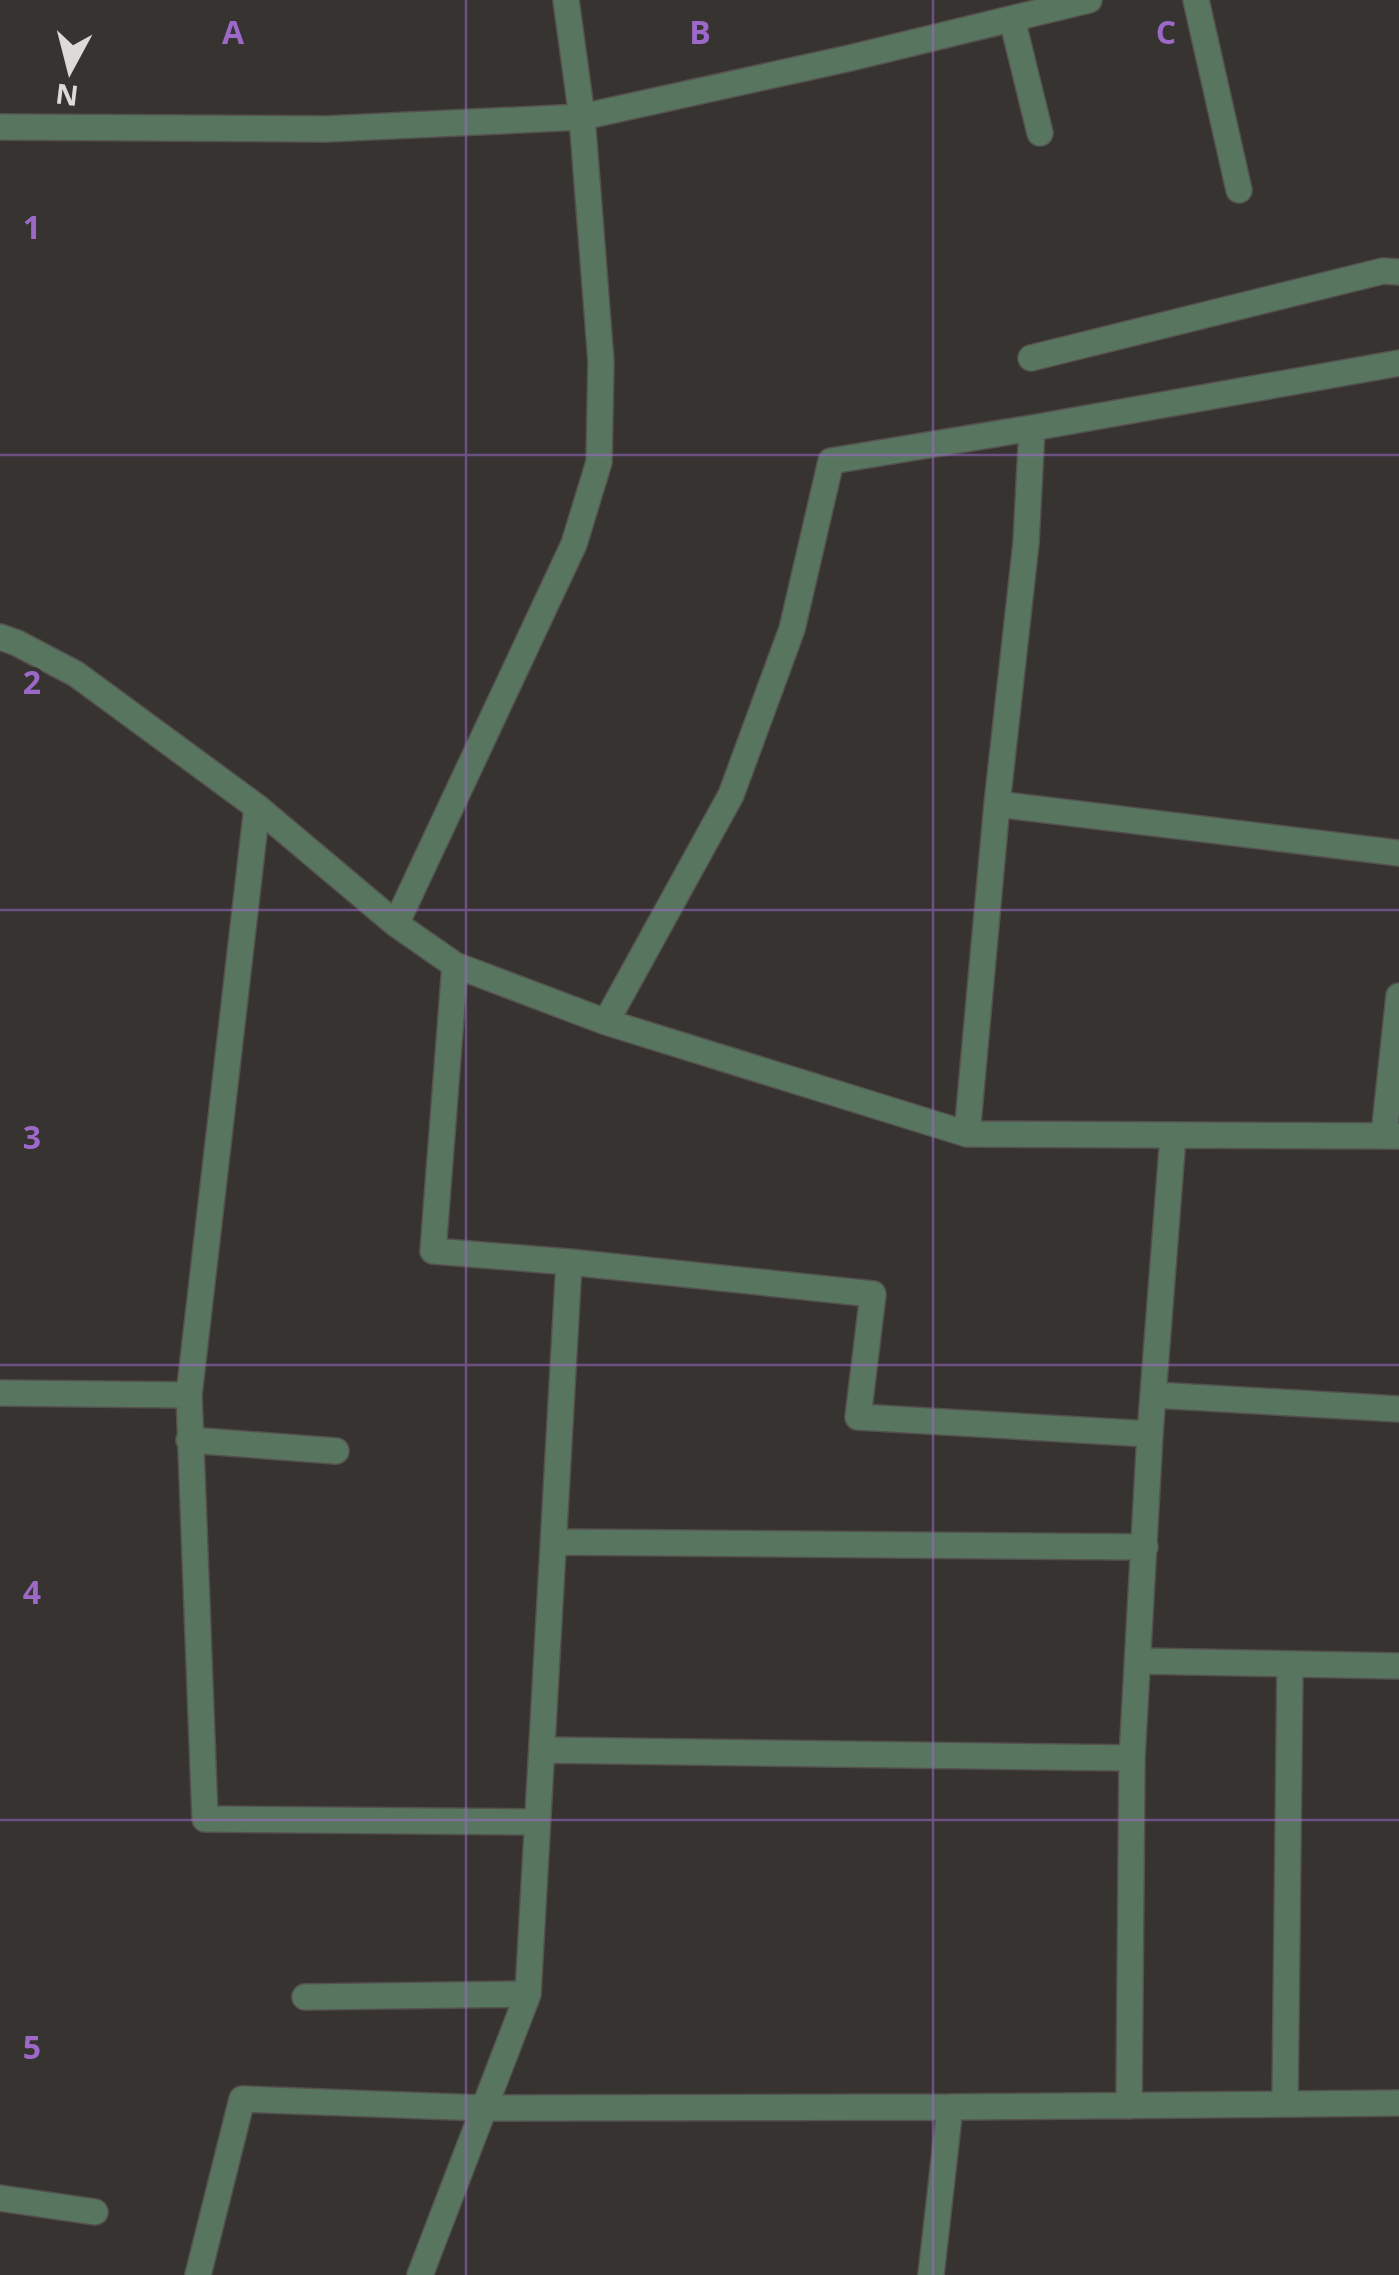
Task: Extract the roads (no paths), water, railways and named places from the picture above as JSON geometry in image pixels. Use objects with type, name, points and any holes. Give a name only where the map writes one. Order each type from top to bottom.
[{"type":"street","points":[[396,924],[574,544],[600,462],[601,362],[582,117],[566,0]]},
{"type":"street","points":[[0,127],[326,129],[582,117],[1089,0]]},
{"type":"street","points":[[1196,0],[1239,190]]},
{"type":"street","points":[[1012,20],[1040,133]]},
{"type":"street","points":[[1031,358],[1383,271],[1399,272]]},
{"type":"street","points":[[606,1022],[731,795],[792,629],[831,461],[1399,363]]},
{"type":"street","points":[[966,1134],[1026,542],[1032,428]]},
{"type":"street","points":[[0,637],[76,674],[256,807],[396,924],[455,966],[606,1022],[966,1134],[1392,1135],[1399,996]]},
{"type":"street","points":[[998,804],[1399,852]]},
{"type":"street","points":[[256,807],[189,1395],[205,1819],[536,1822]]},
{"type":"street","points":[[455,966],[433,1251],[873,1294],[858,1417],[1150,1434]]},
{"type":"street","points":[[1128,2106],[1132,1758],[1150,1434],[1174,1136]]},
{"type":"street","points":[[420,2275],[528,1994],[569,1262]]},
{"type":"street","points":[[0,1393],[189,1395]]},
{"type":"street","points":[[1154,1395],[1399,1409]]},
{"type":"street","points":[[189,1440],[336,1451]]},
{"type":"street","points":[[555,1542],[1144,1546]]},
{"type":"street","points":[[1139,1661],[1399,1666]]},
{"type":"street","points":[[1284,2103],[1290,1664]]},
{"type":"street","points":[[542,1750],[1132,1758]]},
{"type":"street","points":[[305,1997],[528,1994]]},
{"type":"street","points":[[198,2275],[242,2099],[484,2108],[1399,2103]]},
{"type":"street","points":[[931,2275],[950,2108]]},
{"type":"street","points":[[0,2198],[96,2212]]}]
